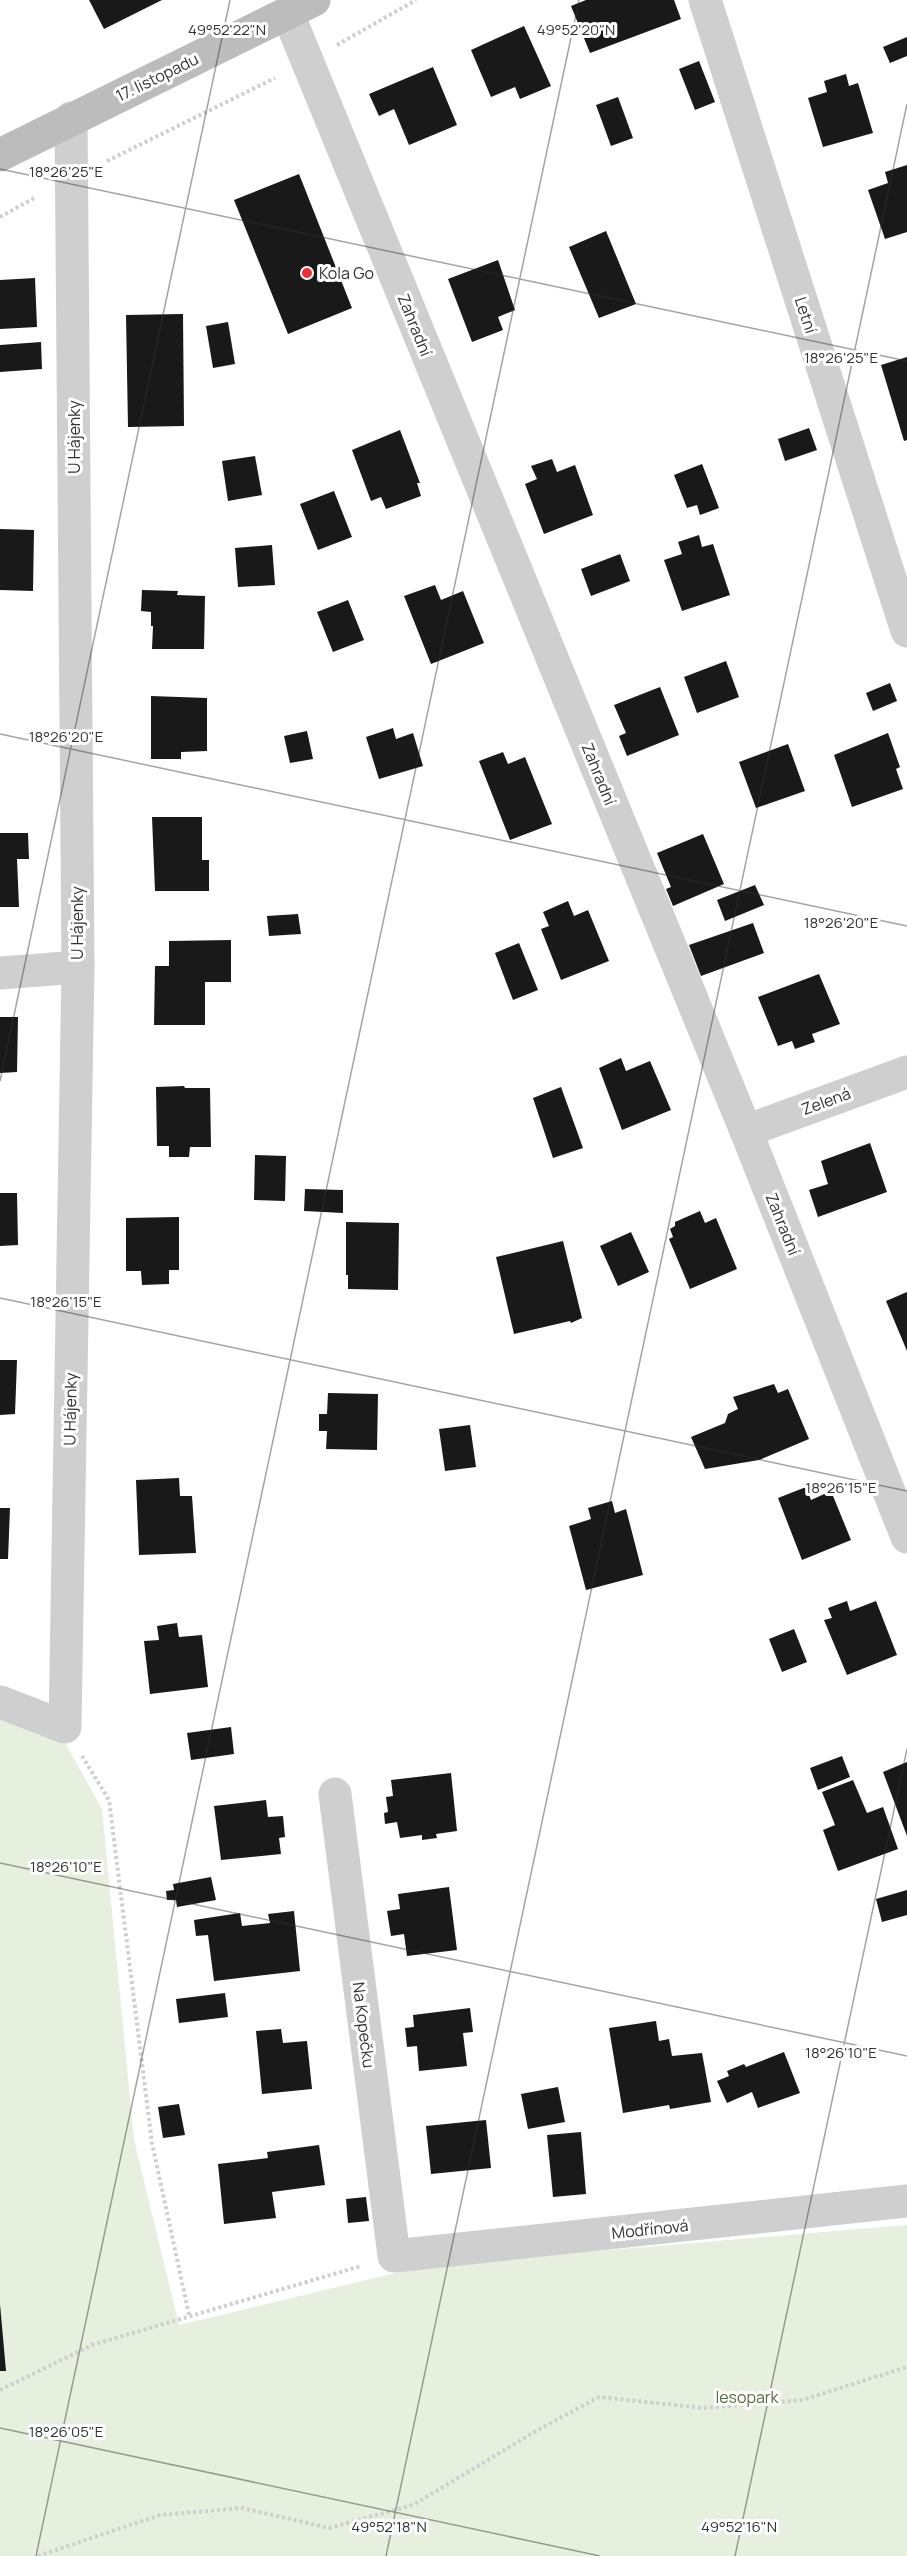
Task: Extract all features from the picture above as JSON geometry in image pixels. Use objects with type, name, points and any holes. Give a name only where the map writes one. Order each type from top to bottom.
[{"type":"main road","name":"17. listopadu","points":[[0,155],[71,118],[301,7]]},
{"type":"street","name":"Letní","points":[[705,0],[907,631]]},
{"type":"street","name":"Zahradní","points":[[301,7],[307,62],[746,1131],[907,1537]]},
{"type":"street","name":"U Hájenky","points":[[64,1727],[78,967],[71,118]]},
{"type":"street","points":[[0,973],[78,967]]},
{"type":"street","name":"Zelená","points":[[746,1131],[907,1072]]},
{"type":"street","points":[[0,1702],[64,1727]]},
{"type":"street","name":"Na Kopečku","points":[[335,1794],[394,2256]]},
{"type":"street","name":"Modřínová","points":[[394,2256],[907,2201]]},
{"type":"path","points":[[73,177],[307,62],[416,0]]},
{"type":"path","points":[[64,1727],[109,1800],[152,2144],[189,2315]]},
{"type":"path","points":[[0,2390],[92,2345],[394,2256]]},
{"type":"path","points":[[38,2556],[160,2515],[242,2508],[329,2528],[413,2505],[536,2431],[599,2397],[704,2408],[802,2400],[907,2367]]},
{"type":"green space","name":"lesopark","points":[[0,1716],[64,1741],[102,1809],[134,2140],[179,2325],[429,2265],[907,2225],[907,2556],[0,2556]]},
{"type":"building","points":[[89,0],[162,0],[104,29]]},
{"type":"building","points":[[586,0],[674,0],[681,19],[590,53],[571,6]]},
{"type":"building","points":[[524,26],[551,86],[520,99],[515,87],[491,97],[471,50]]},
{"type":"building","points":[[907,37],[907,56],[890,63],[883,47]]},
{"type":"building","points":[[699,61],[715,102],[695,110],[679,69]]},
{"type":"building","points":[[433,67],[457,125],[409,145],[394,109],[379,116],[369,94]]},
{"type":"building","points":[[846,74],[849,86],[858,83],[873,133],[823,147],[808,98],[827,92],[824,81]]},
{"type":"building","points":[[618,97],[633,138],[611,146],[596,105]]},
{"type":"building","points":[[907,165],[907,232],[885,239],[868,190],[888,183],[885,172]]},
{"type":"building","points":[[299,174],[352,308],[288,334],[234,200]]},
{"type":"building","points":[[606,231],[636,304],[599,318],[569,247]]},
{"type":"building","points":[[498,260],[515,310],[498,317],[503,330],[472,342],[448,279]]},
{"type":"building","points":[[35,278],[37,327],[0,329],[0,280]]},
{"type":"building","points":[[183,314],[184,426],[128,427],[126,315]]},
{"type":"building","points":[[228,322],[235,364],[213,368],[206,326]]},
{"type":"building","points":[[41,342],[42,369],[0,372],[0,345]]},
{"type":"building","points":[[907,357],[907,440],[904,441],[881,365]]},
{"type":"building","points":[[809,428],[817,450],[785,461],[778,439]]},
{"type":"building","points":[[400,430],[420,483],[417,483],[421,496],[386,509],[381,497],[371,501],[352,450]]},
{"type":"building","points":[[255,456],[262,495],[228,501],[222,461]]},
{"type":"building","points":[[552,459],[557,472],[575,465],[593,515],[544,534],[525,484],[537,479],[531,466]]},
{"type":"building","points":[[702,464],[719,508],[700,515],[697,505],[687,508],[674,475]]},
{"type":"building","points":[[334,491],[352,537],[318,550],[300,504]]},
{"type":"building","points":[[0,529],[34,530],[33,591],[0,590]]},
{"type":"building","points":[[699,535],[702,547],[713,544],[730,595],[682,611],[664,560],[682,554],[678,542]]},
{"type":"building","points":[[272,545],[275,585],[238,587],[235,548]]},
{"type":"building","points":[[620,554],[630,581],[591,596],[581,569]]},
{"type":"building","points":[[435,585],[441,600],[463,591],[484,643],[431,664],[404,596]]},
{"type":"building","points":[[142,590],[178,591],[177,595],[205,596],[204,649],[152,649],[151,612],[141,611]]},
{"type":"building","points":[[348,600],[364,640],[333,652],[317,612]]},
{"type":"building","points":[[726,661],[739,697],[697,713],[684,677]]},
{"type":"building","points":[[890,683],[897,701],[873,711],[866,693]]},
{"type":"building","points":[[660,687],[679,735],[627,756],[619,736],[626,733],[614,705]]},
{"type":"building","points":[[151,696],[207,698],[207,751],[181,752],[181,759],[151,759]]},
{"type":"building","points":[[393,728],[396,739],[413,733],[423,766],[379,779],[366,737]]},
{"type":"building","points":[[307,731],[313,759],[290,763],[284,736]]},
{"type":"building","points":[[888,733],[900,767],[896,769],[903,789],[852,807],[834,755]]},
{"type":"building","points":[[788,744],[805,791],[756,808],[739,762]]},
{"type":"building","points":[[503,752],[508,764],[525,757],[552,824],[510,840],[479,761]]},
{"type":"building","points":[[152,817],[202,817],[202,860],[209,860],[209,891],[155,891]]},
{"type":"building","points":[[0,833],[28,833],[29,859],[17,859],[19,907],[0,907]]},
{"type":"building","points":[[703,834],[724,884],[673,906],[666,889],[671,887],[657,853]]},
{"type":"building","points":[[755,885],[764,905],[725,921],[717,900]]},
{"type":"building","points":[[568,901],[574,916],[588,910],[609,961],[561,980],[541,929],[549,926],[543,912]]},
{"type":"building","points":[[298,914],[301,934],[269,936],[267,916]]},
{"type":"building","points":[[753,923],[764,953],[701,976],[689,945]]},
{"type":"building","points":[[231,940],[231,982],[205,982],[205,1025],[154,1025],[155,966],[169,966],[169,941]]},
{"type":"building","points":[[519,943],[538,990],[513,1000],[495,953]]},
{"type":"building","points":[[819,974],[840,1024],[812,1034],[815,1042],[795,1049],[792,1041],[778,1046],[758,997]]},
{"type":"building","points":[[0,1017],[18,1017],[17,1072],[0,1073]]},
{"type":"building","points":[[621,1058],[626,1071],[650,1061],[671,1110],[622,1130],[599,1068]]},
{"type":"building","points":[[184,1086],[185,1088],[210,1088],[211,1147],[190,1147],[189,1157],[169,1157],[169,1146],[157,1146],[156,1087]]},
{"type":"building","points":[[561,1087],[583,1148],[553,1158],[533,1098]]},
{"type":"building","points":[[870,1143],[887,1192],[818,1217],[809,1190],[828,1184],[821,1161]]},
{"type":"building","points":[[255,1155],[286,1156],[285,1201],[254,1200]]},
{"type":"building","points":[[305,1189],[343,1190],[343,1213],[304,1211]]},
{"type":"building","points":[[0,1193],[17,1193],[18,1245],[0,1246]]},
{"type":"building","points":[[700,1211],[705,1223],[716,1218],[737,1269],[690,1289],[669,1239],[673,1237],[670,1229],[675,1226],[675,1222]]},
{"type":"building","points":[[179,1217],[179,1270],[169,1270],[169,1284],[142,1285],[141,1271],[126,1271],[126,1218]]},
{"type":"building","points":[[346,1222],[399,1223],[398,1290],[348,1289]]},
{"type":"building","points":[[631,1232],[649,1272],[618,1286],[600,1246]]},
{"type":"building","points":[[563,1241],[582,1318],[571,1323],[570,1321],[514,1334],[496,1257]]},
{"type":"building","points":[[907,1292],[907,1351],[886,1301]]},
{"type":"building","points":[[0,1360],[17,1360],[15,1414],[0,1415]]},
{"type":"building","points":[[774,1384],[778,1393],[788,1389],[809,1439],[759,1460],[705,1469],[691,1437],[725,1423],[728,1414],[738,1409],[733,1397]]},
{"type":"building","points":[[328,1393],[378,1394],[377,1450],[326,1449],[327,1431],[319,1431],[319,1414],[327,1414]]},
{"type":"building","points":[[470,1425],[476,1467],[445,1471],[439,1429]]},
{"type":"building","points":[[179,1478],[180,1496],[192,1496],[196,1553],[139,1555],[136,1480]]},
{"type":"building","points":[[806,1487],[811,1500],[831,1491],[851,1540],[802,1560],[778,1498]]},
{"type":"building","points":[[612,1501],[615,1513],[626,1509],[643,1575],[586,1590],[569,1526],[591,1519],[588,1508]]},
{"type":"building","points":[[0,1508],[10,1508],[8,1559],[0,1559]]},
{"type":"building","points":[[847,1601],[850,1611],[876,1601],[897,1655],[847,1675],[824,1620],[832,1618],[828,1608]]},
{"type":"building","points":[[177,1623],[179,1637],[202,1635],[208,1687],[150,1694],[144,1641],[159,1640],[157,1626]]},
{"type":"building","points":[[794,1629],[807,1662],[782,1672],[769,1639]]},
{"type":"building","points":[[231,1727],[234,1754],[191,1760],[187,1733]]},
{"type":"building","points":[[842,1756],[850,1777],[818,1790],[810,1768]]},
{"type":"building","points":[[907,1762],[907,1836],[883,1772]]},
{"type":"building","points":[[451,1773],[457,1831],[436,1834],[437,1838],[422,1840],[422,1835],[400,1838],[397,1822],[385,1824],[384,1813],[388,1812],[386,1797],[393,1796],[391,1780]]},
{"type":"building","points":[[853,1780],[867,1813],[883,1807],[898,1849],[838,1871],[823,1830],[835,1825],[822,1792]]},
{"type":"building","points":[[266,1800],[268,1817],[283,1816],[285,1837],[279,1838],[281,1854],[221,1860],[214,1806]]},
{"type":"building","points":[[211,1877],[216,1900],[177,1907],[176,1900],[167,1900],[166,1891],[174,1890],[173,1884]]},
{"type":"building","points":[[449,1887],[457,1950],[407,1956],[404,1934],[391,1936],[387,1911],[400,1909],[398,1894]]},
{"type":"building","points":[[907,1890],[907,1915],[882,1922],[876,1899]]},
{"type":"building","points":[[294,1911],[300,1971],[214,1981],[208,1935],[196,1936],[194,1920],[240,1913],[242,1926],[270,1923],[268,1914]]},
{"type":"building","points":[[225,1993],[228,2017],[179,2023],[176,1999]]},
{"type":"building","points":[[470,2008],[473,2032],[463,2033],[467,2066],[419,2071],[417,2046],[407,2047],[405,2028],[414,2027],[413,2015]]},
{"type":"building","points":[[656,2021],[659,2041],[669,2039],[672,2056],[702,2053],[711,2102],[670,2109],[669,2105],[623,2113],[609,2028]]},
{"type":"building","points":[[281,2029],[283,2043],[307,2041],[312,2089],[262,2094],[256,2031]]},
{"type":"building","points":[[784,2052],[800,2093],[758,2108],[752,2092],[727,2103],[717,2081],[729,2076],[727,2071],[744,2064],[746,2067]]},
{"type":"building","points":[[558,2087],[565,2122],[528,2129],[521,2094]]},
{"type":"building","points":[[179,2104],[185,2135],[163,2138],[158,2107]]},
{"type":"building","points":[[486,2120],[491,2168],[431,2174],[426,2126]]},
{"type":"building","points":[[581,2132],[586,2194],[553,2197],[547,2135]]},
{"type":"building","points":[[319,2145],[325,2185],[272,2192],[276,2218],[224,2224],[218,2164],[268,2158],[267,2152]]},
{"type":"building","points":[[366,2197],[369,2221],[348,2223],[346,2199]]},
{"type":"building","points":[[0,2304],[6,2371],[0,2371]]},
{"type":"place","name":"Kola Go","points":[[307,273]]}]
